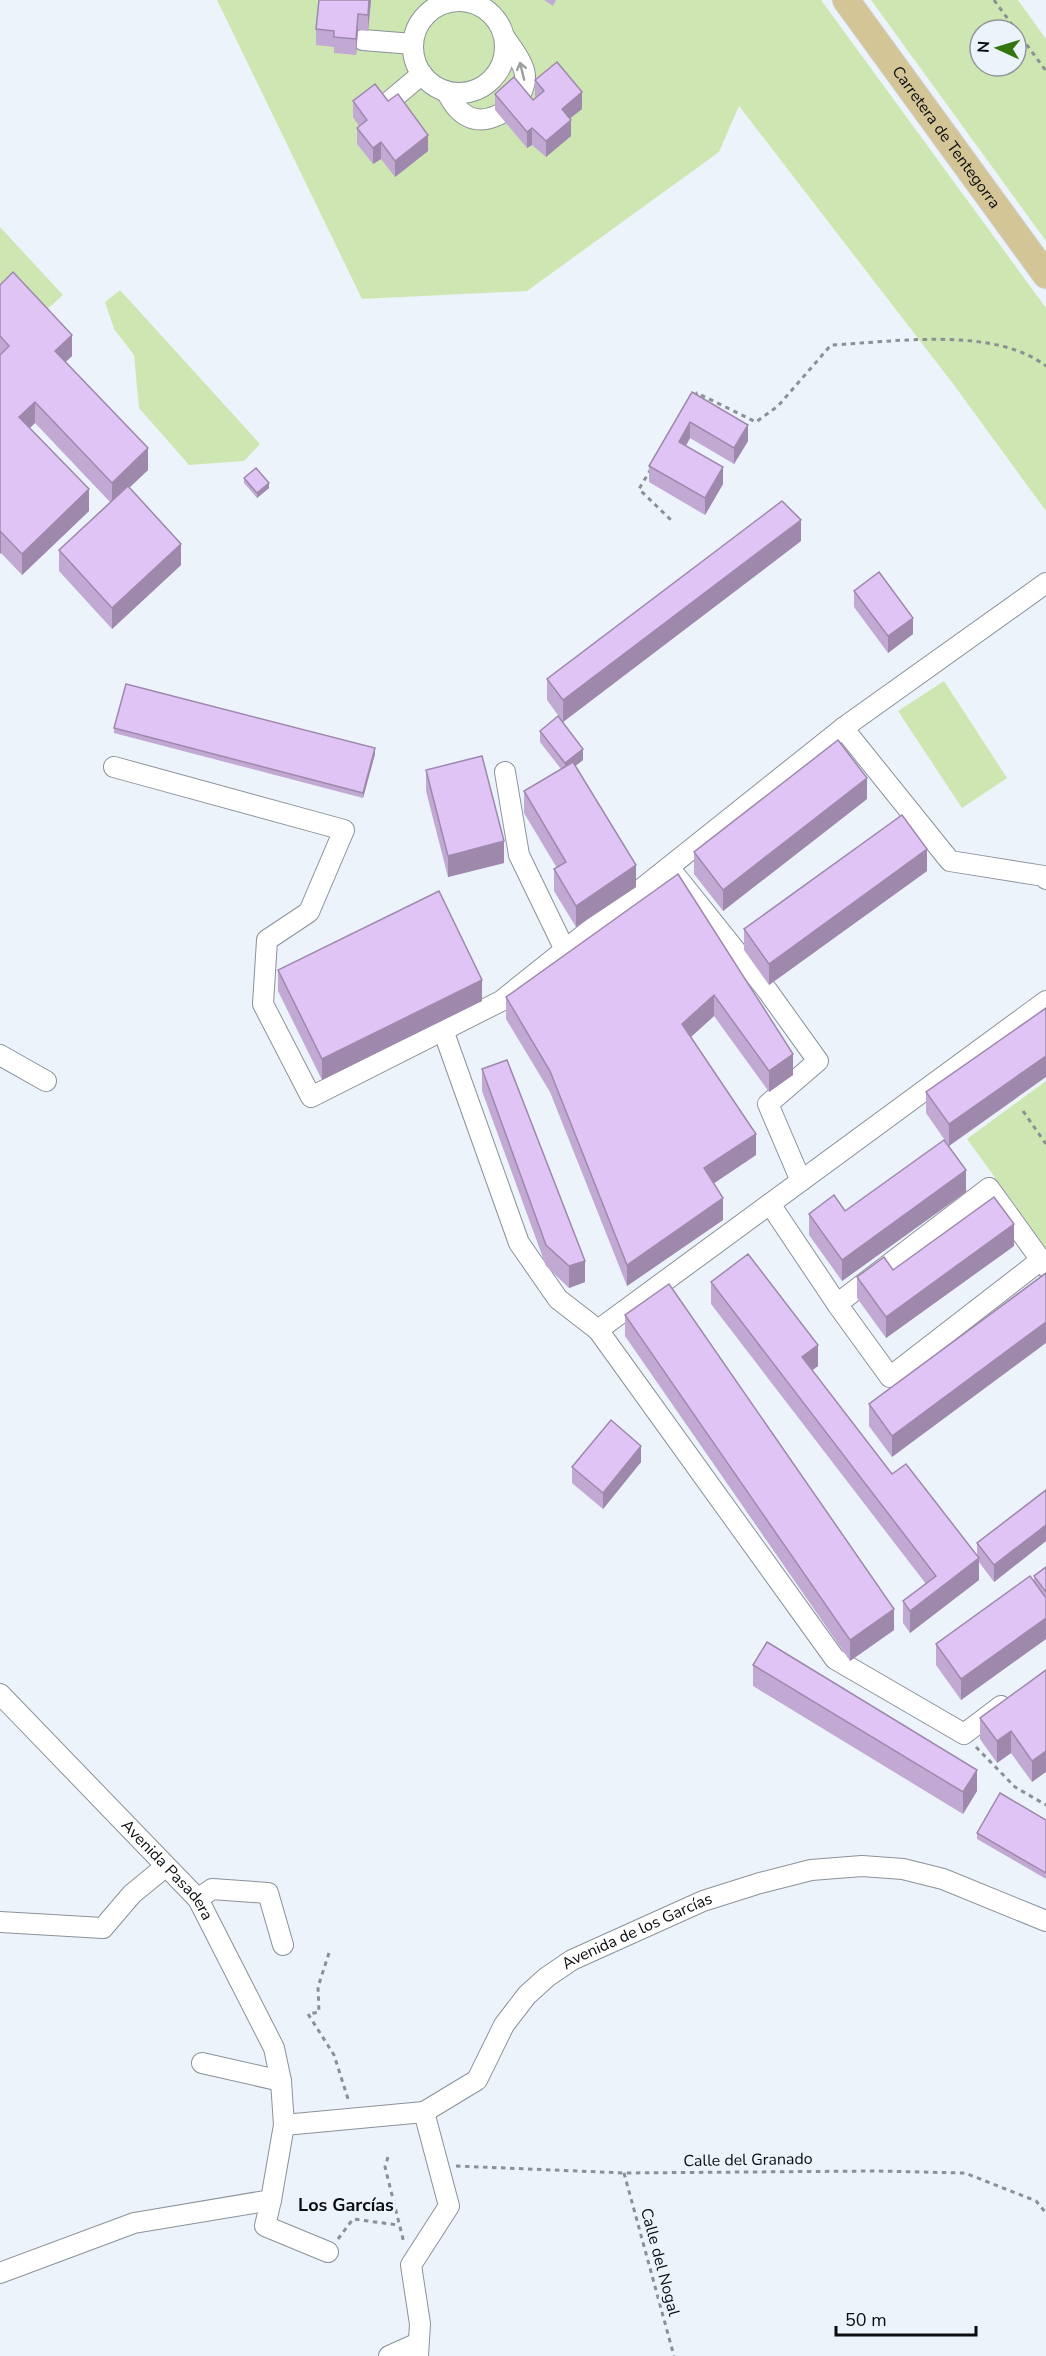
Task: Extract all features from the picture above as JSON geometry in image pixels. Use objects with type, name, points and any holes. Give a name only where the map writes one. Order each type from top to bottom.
[{"type":"main road","name":"Carretera de Tentegorra","points":[[846,0],[1046,275]]},
{"type":"street","points":[[446,91],[456,107],[467,117],[485,120],[499,115],[518,98],[525,86],[525,71],[487,4],[462,0],[437,3],[425,15],[417,28],[413,44],[415,60],[422,74],[432,85],[446,91],[469,92],[490,82],[500,69],[505,54],[505,39]]},
{"type":"street","points":[[363,40],[413,44]]},
{"type":"street","points":[[384,106],[422,74]]},
{"type":"street","points":[[114,767],[344,830],[309,912],[267,940],[263,1004],[311,1097],[501,1001],[843,728],[1046,583]]},
{"type":"street","points":[[843,728],[950,861],[1044,876],[1046,879]]},
{"type":"street","points":[[505,772],[519,855],[565,950]]},
{"type":"street","points":[[669,867],[767,990],[818,1061],[768,1104],[801,1181]]},
{"type":"street","points":[[598,1330],[1046,1000]]},
{"type":"street","points":[[443,1030],[519,1243],[558,1299],[598,1330],[835,1659],[964,1734],[1019,1693]]},
{"type":"street","points":[[0,1055],[46,1081]]},
{"type":"street","points":[[770,1204],[837,1304],[890,1377],[1043,1263],[990,1188],[837,1304]]},
{"type":"street","name":"Avenida Pasadera","points":[[0,1694],[198,1899],[274,2048],[281,2081],[284,2124],[265,2226],[328,2252]]},
{"type":"street","name":"Avenida de los Garcías","points":[[284,2124],[424,2112],[477,2080],[504,2025],[527,1995],[547,1977],[572,1960],[703,1901],[760,1882],[811,1870],[862,1866],[903,1869],[943,1879],[1046,1921]]},
{"type":"street","points":[[0,1922],[103,1928],[132,1894],[165,1867]]},
{"type":"street","points":[[198,1899],[212,1889],[268,1893],[283,1945]]},
{"type":"street","points":[[202,2063],[281,2081]]},
{"type":"street","points":[[389,2356],[418,2349],[420,2324],[411,2265],[449,2205],[424,2112]]},
{"type":"street","points":[[0,2273],[134,2223],[271,2200]]},
{"type":"path","points":[[994,0],[1007,18]]},
{"type":"path","points":[[1028,46],[1046,71]]},
{"type":"path","points":[[692,402],[697,393],[756,422],[778,406],[831,345],[959,339],[1029,353],[1046,366]]},
{"type":"path","points":[[657,460],[639,489],[673,522]]},
{"type":"path","points":[[1023,1111],[1046,1144]]},
{"type":"path","points":[[964,1734],[1015,1787],[1046,1805]]},
{"type":"path","points":[[329,1953],[318,1987],[319,2012],[308,2014],[334,2055],[353,2112]]},
{"type":"path","points":[[388,2157],[385,2167],[398,2225],[411,2265]]},
{"type":"path","name":"Calle del Granado","points":[[440,2165],[624,2173],[876,2171],[966,2173],[1036,2201],[1046,2213]]},
{"type":"path","name":"Calle del Nogal","points":[[624,2173],[674,2356]]},
{"type":"path","points":[[328,2252],[353,2219],[398,2225]]},
{"type":"green space","points":[[217,0],[821,0],[1046,308],[1046,511],[954,385],[739,106],[719,152],[527,291],[362,299]]},
{"type":"green space","points":[[871,0],[1018,0],[1046,39],[1046,241]]},
{"type":"green space","points":[[0,227],[63,295],[43,313],[0,294]]},
{"type":"green space","points":[[120,290],[260,444],[244,461],[189,465],[139,408],[134,355],[114,329],[105,302]]},
{"type":"green space","points":[[944,681],[1007,778],[962,808],[898,711]]},
{"type":"green space","points":[[1046,1081],[1046,1248],[967,1139]]},
{"type":"building","points":[[319,0],[369,0],[368,15],[358,14],[356,39],[334,37],[334,31],[316,29]]},
{"type":"building","points":[[557,62],[582,92],[562,109],[571,120],[546,141],[532,128],[527,132],[495,94],[514,77],[533,100],[544,91],[535,80]]},
{"type":"building","points":[[375,84],[388,101],[398,94],[428,135],[395,161],[381,142],[373,148],[357,128],[367,120],[353,101]]},
{"type":"building","points":[[13,272],[72,335],[55,351],[148,448],[112,483],[35,402],[19,417],[89,489],[22,554],[0,533],[0,355],[9,346],[0,336],[0,285]]},
{"type":"building","points":[[692,392],[748,425],[734,448],[690,422],[679,442],[723,467],[705,498],[649,466]]},
{"type":"building","points":[[256,468],[269,483],[257,493],[244,478]]},
{"type":"building","points":[[128,486],[181,544],[112,608],[59,550]]},
{"type":"building","points":[[782,501],[801,520],[563,700],[547,679]]},
{"type":"building","points":[[879,572],[913,618],[888,636],[854,591]]},
{"type":"building","points":[[126,684],[375,748],[363,793],[114,728]]},
{"type":"building","points":[[558,716],[583,749],[565,763],[540,731]]},
{"type":"building","points":[[838,740],[867,778],[723,890],[694,852]]},
{"type":"building","points":[[482,756],[504,841],[448,856],[426,770]]},
{"type":"building","points":[[573,762],[636,865],[576,906],[554,869],[566,862],[524,791]]},
{"type":"building","points":[[902,815],[927,849],[769,964],[744,929]]},
{"type":"building","points":[[678,874],[793,1054],[769,1071],[714,995],[682,1024],[756,1134],[704,1168],[723,1198],[627,1265],[550,1071],[506,997]]},
{"type":"building","points":[[439,891],[482,980],[322,1059],[278,970]]},
{"type":"building","points":[[1046,1008],[1046,1056],[949,1124],[926,1092]]},
{"type":"building","points":[[507,1060],[585,1261],[569,1266],[546,1245],[482,1069]]},
{"type":"building","points":[[944,1140],[966,1170],[842,1260],[809,1214],[834,1195],[845,1211]]},
{"type":"building","points":[[994,1197],[1014,1224],[886,1317],[857,1277],[884,1257],[893,1270]]},
{"type":"building","points":[[748,1254],[818,1345],[802,1357],[892,1474],[906,1464],[979,1558],[910,1611],[903,1601],[936,1576],[711,1282]]},
{"type":"building","points":[[1046,1273],[1046,1322],[892,1436],[869,1404]]},
{"type":"building","points":[[669,1284],[894,1609],[850,1640],[625,1315]]},
{"type":"building","points":[[611,1420],[641,1446],[603,1493],[572,1467]]},
{"type":"building","points":[[1046,1490],[1046,1525],[994,1565],[977,1543]]},
{"type":"building","points":[[1046,1567],[1046,1592],[1034,1576]]},
{"type":"building","points":[[1030,1576],[1046,1598],[1046,1618],[961,1679],[936,1644]]},
{"type":"building","points":[[767,1642],[977,1770],[963,1792],[753,1665]]},
{"type":"building","points":[[1046,1670],[1046,1751],[1032,1761],[1011,1731],[997,1741],[980,1718]]},
{"type":"building","points":[[1000,1793],[1046,1820],[1046,1873],[977,1833]]},
{"type":"district","name":"Los Garcías","points":[[346,2205]]}]
